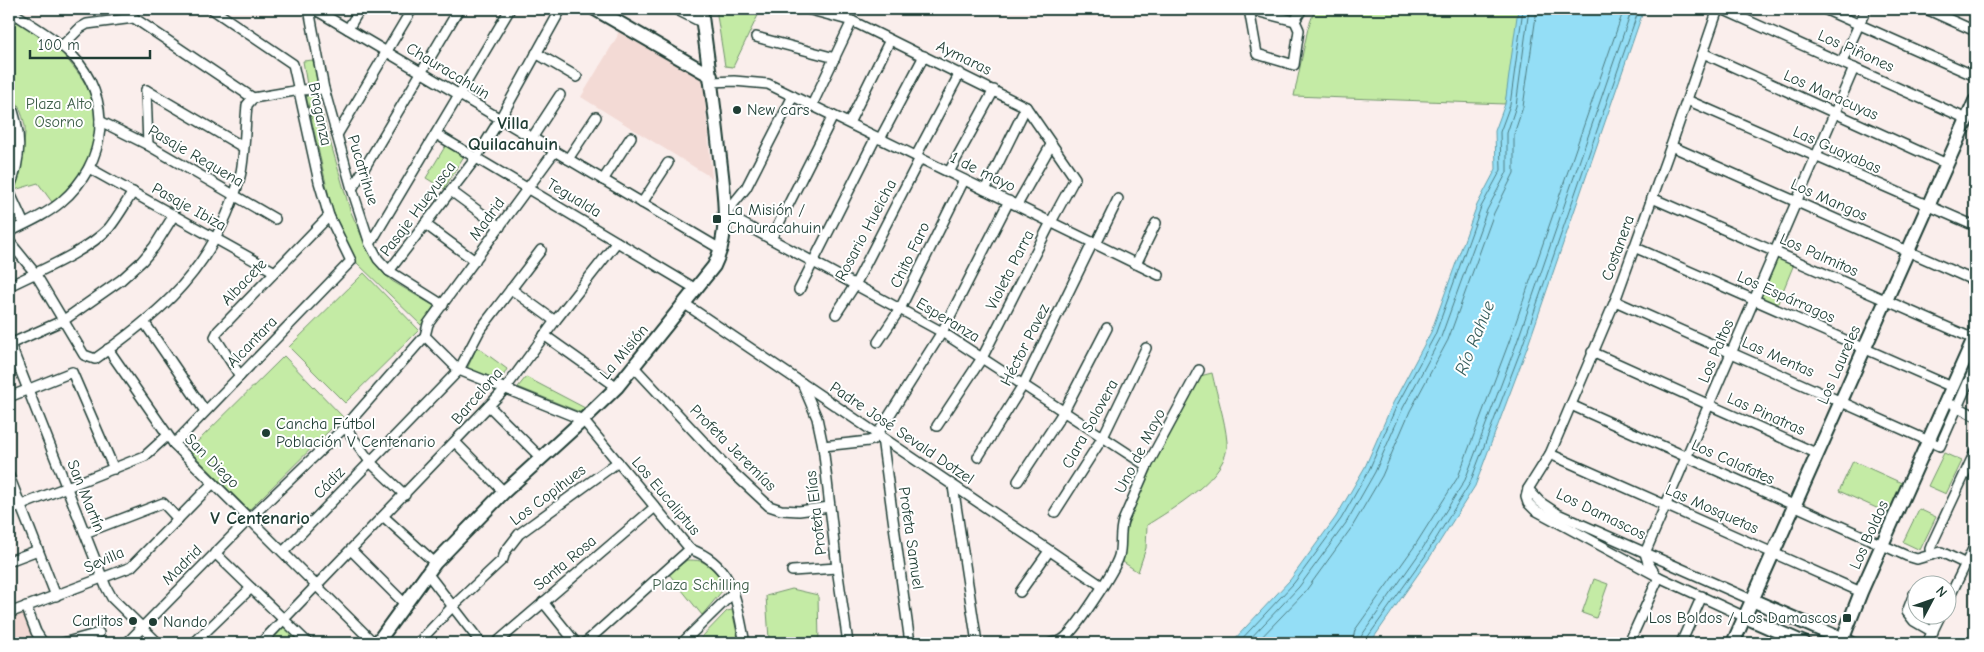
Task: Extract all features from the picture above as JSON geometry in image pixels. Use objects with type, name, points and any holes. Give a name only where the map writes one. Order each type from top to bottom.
[{"type":"street","name":"Braganza","points":[[212,9],[290,60],[295,68],[319,182],[330,216],[351,261]]},
{"type":"street","name":"Pucatrihue","points":[[309,9],[324,88],[336,135],[370,244],[378,259],[389,271],[443,306]]},
{"type":"street","name":"Chauracahuin","points":[[314,9],[722,250]]},
{"type":"street","points":[[348,29],[360,9]]},
{"type":"street","points":[[336,135],[412,9]]},
{"type":"street","points":[[352,189],[460,9]]},
{"type":"street","points":[[370,244],[510,9]]},
{"type":"street","name":"Pasaje Hueyusca","points":[[389,271],[476,158],[500,119],[561,9]]},
{"type":"street","points":[[595,9],[711,79]]},
{"type":"street","points":[[679,11],[701,9]]},
{"type":"street","name":"La Misión","points":[[376,643],[431,568],[504,492],[617,387],[714,266],[722,250],[725,214],[711,79],[701,9]]},
{"type":"street","name":"Aymaras","points":[[807,9],[852,20],[1026,107],[1075,178]]},
{"type":"street","points":[[1249,9],[1295,21],[1299,30],[1294,65],[1257,54],[1249,9]]},
{"type":"street","points":[[1295,21],[1302,9]]},
{"type":"street","name":"Costanera","points":[[1528,489],[1550,454],[1615,301],[1718,9]]},
{"type":"street","name":"Los Piñones","points":[[1722,9],[1971,121]]},
{"type":"street","points":[[1824,9],[1975,76]]},
{"type":"street","points":[[1842,62],[1866,9]]},
{"type":"street","points":[[1926,9],[1975,30]]},
{"type":"street","points":[[9,10],[62,46],[77,61],[88,78],[98,104],[100,121],[98,148],[89,168],[77,186],[63,201],[45,214],[9,232]]},
{"type":"street","points":[[679,11],[703,23]]},
{"type":"street","points":[[62,46],[80,28],[88,24],[134,18],[254,98]]},
{"type":"street","points":[[812,105],[852,20]]},
{"type":"street","points":[[756,37],[835,58]]},
{"type":"street","points":[[849,124],[890,40]]},
{"type":"street","points":[[536,53],[578,77]]},
{"type":"street","name":"Los Maracuyas","points":[[1703,53],[1947,164]]},
{"type":"street","points":[[799,290],[878,138],[924,56]]},
{"type":"street","name":"Los Paltos","points":[[1645,553],[1854,68]]},
{"type":"street","name":"Rosario Hueicha","points":[[836,314],[855,285],[960,73]]},
{"type":"street","name":"1 de mayo","points":[[711,79],[768,84],[1159,275]]},
{"type":"street","points":[[9,241],[35,273],[84,355],[95,359],[144,322],[181,288],[200,265],[216,239],[234,196],[242,167],[248,105],[254,98],[324,88]]},
{"type":"street","points":[[148,145],[146,90],[243,147]]},
{"type":"street","points":[[949,172],[994,90]]},
{"type":"street","points":[[532,138],[560,95]]},
{"type":"street","points":[[725,214],[746,188],[793,96]]},
{"type":"street","name":"Las Guayabas","points":[[1687,100],[1975,226]]},
{"type":"street","points":[[9,101],[17,123],[19,149],[16,170],[9,190],[24,224]]},
{"type":"street","name":"Los Laureles","points":[[1733,643],[1947,164],[1971,121],[1975,101]]},
{"type":"street","points":[[985,190],[1026,107]]},
{"type":"street","points":[[568,159],[596,116]]},
{"type":"street","points":[[771,239],[833,116]]},
{"type":"street","name":"Pasaje Requena","points":[[100,121],[148,145],[275,219]]},
{"type":"street","name":"Tegualda","points":[[436,134],[696,289]]},
{"type":"street","points":[[603,180],[631,137]]},
{"type":"street","points":[[823,446],[869,441],[880,436],[942,332],[1013,203],[1051,145]]},
{"type":"street","name":"Los Mangos","points":[[1671,146],[1975,281]]},
{"type":"street","name":"Madrid","points":[[443,306],[555,151]]},
{"type":"street","points":[[642,203],[668,163]]},
{"type":"street","name":"Pasaje Ibiza","points":[[89,168],[275,272]]},
{"type":"street","name":"Violeta Parra","points":[[937,426],[982,358],[1075,178]]},
{"type":"street","name":"Chito Faro","points":[[878,342],[900,309],[964,180]]},
{"type":"street","points":[[723,188],[729,194],[736,194],[746,188]]},
{"type":"street","points":[[451,191],[500,227]]},
{"type":"street","points":[[9,286],[77,250],[109,228],[133,192]]},
{"type":"street","name":"Los Palmitos","points":[[1652,198],[1975,338]]},
{"type":"street","name":"Héctor Pavez","points":[[978,457],[1023,385],[1118,199]]},
{"type":"street","name":"Esperanza","points":[[725,214],[942,332],[1147,466]]},
{"type":"street","points":[[64,320],[121,280],[142,261],[154,247],[174,215]]},
{"type":"street","name":"Albacete","points":[[240,376],[215,338],[218,331],[330,216]]},
{"type":"street","points":[[1136,264],[1156,222]]},
{"type":"street","points":[[425,224],[475,261]]},
{"type":"street","name":"Barcelona","points":[[261,643],[505,389],[544,335],[617,242]]},
{"type":"street","name":"Los Espárragos","points":[[1634,246],[1952,387]]},
{"type":"street","name":"Cádiz","points":[[283,552],[459,370],[480,330],[541,250]]},
{"type":"street","name":"Alcantara","points":[[174,444],[351,261]]},
{"type":"street","points":[[512,289],[555,321]]},
{"type":"street","name":"Las Mentas","points":[[1615,301],[1929,442]]},
{"type":"street","name":"Padre José Sevald Dotzel","points":[[685,304],[1102,586]]},
{"type":"street","points":[[443,306],[428,324],[425,336],[459,370],[583,420]]},
{"type":"street","name":"San Martín","points":[[64,320],[10,344],[112,598],[158,643]]},
{"type":"street","points":[[144,322],[205,411]]},
{"type":"street","points":[[1018,481],[1064,411],[1107,328]]},
{"type":"street","points":[[544,335],[617,387]]},
{"type":"street","name":"Madrid","points":[[127,643],[249,519],[344,427],[425,336]]},
{"type":"street","name":"Los Boldos","points":[[1952,404],[1952,387],[1971,358],[1975,338]]},
{"type":"street","name":"Clara Solovera","points":[[1055,512],[1103,437],[1146,348]]},
{"type":"street","name":"San Diego","points":[[108,350],[174,444],[376,643]]},
{"type":"street","name":"Las Pinatras","points":[[1592,352],[1818,454]]},
{"type":"street","name":"Profeta Jeremías","points":[[634,367],[728,468],[769,506],[781,510],[799,511],[830,507]]},
{"type":"street","name":"Los Boldos","points":[[1845,642],[1861,592],[1929,442],[1975,367]]},
{"type":"street","name":"Uno de Mayo","points":[[1051,643],[1062,641],[1069,634],[1102,586],[1118,558],[1120,530],[1123,521],[1147,466],[1199,370]]},
{"type":"street","points":[[9,397],[72,372],[114,469]]},
{"type":"street","name":"Profeta Elías","points":[[802,383],[817,418],[823,446],[848,643]]},
{"type":"street","points":[[1952,404],[1975,416]]},
{"type":"street","name":"Los Calafates","points":[[1571,405],[1882,546],[1917,559],[1941,552],[1966,564]]},
{"type":"street","points":[[489,406],[541,458]]},
{"type":"street","name":"Los Eucaliptus","points":[[583,420],[690,548],[705,555],[718,565],[728,578],[734,592],[744,643]]},
{"type":"street","points":[[344,427],[370,462],[405,495]]},
{"type":"street","points":[[9,510],[145,456],[167,436]]},
{"type":"street","name":"Profeta Samuel","points":[[880,436],[910,643]]},
{"type":"street","points":[[455,442],[504,492]]},
{"type":"street","points":[[1931,555],[1930,549],[1932,544],[1975,452]]},
{"type":"street","name":"Las Mosquetas","points":[[1550,454],[1861,592]]},
{"type":"street","name":"Los Copihues","points":[[418,643],[453,606],[503,559],[505,552],[519,534],[618,462]]},
{"type":"street","points":[[9,476],[56,596]]},
{"type":"street","name":"Sevilla","points":[[9,613],[132,567],[213,483]]},
{"type":"street","points":[[953,486],[977,643]]},
{"type":"street","name":"Los Damascos","points":[[1528,489],[1540,502],[1558,514],[1845,642]]},
{"type":"street","name":"Los Damascos","points":[[1528,489],[1526,497],[1528,503],[1535,510],[1659,577],[1795,642]]},
{"type":"street","points":[[85,533],[163,503],[178,519]]},
{"type":"street","name":"Santa Rosa","points":[[496,643],[655,507]]},
{"type":"street","points":[[384,517],[431,568],[453,606],[481,643]]},
{"type":"street","points":[[1956,585],[1975,545]]},
{"type":"street","points":[[585,643],[690,548]]},
{"type":"street","points":[[9,561],[38,550]]},
{"type":"street","points":[[351,550],[405,604]]},
{"type":"street","points":[[1020,592],[1049,551]]},
{"type":"street","points":[[216,553],[308,643]]},
{"type":"street","points":[[1630,643],[1659,577],[1652,571],[1645,553]]},
{"type":"street","points":[[792,571],[837,568]]},
{"type":"street","points":[[194,643],[251,588]]},
{"type":"street","points":[[682,643],[734,592]]},
{"type":"street","points":[[1681,643],[1702,596]]},
{"type":"street","points":[[543,602],[576,643]]},
{"type":"street","points":[[26,606],[36,632],[44,643]]},
{"type":"street","points":[[1919,624],[1933,632]]},
{"type":"street","points":[[1927,643],[1937,624]]},
{"type":"street","points":[[63,643],[99,633]]},
{"type":"shaded area","points":[[618,32],[703,79],[712,178],[581,97],[617,37]]},
{"type":"shaded area","points":[[25,612],[39,643],[9,643],[9,617]]},
{"type":"green space","points":[[716,9],[761,9],[733,67],[725,66]]},
{"type":"green space","points":[[1315,9],[1522,9],[1505,104],[1294,96],[1308,28]]},
{"type":"green space","name":"Plaza Alto Osorno","points":[[9,13],[44,37],[61,52],[86,85],[95,107],[97,130],[91,155],[75,182],[52,202],[38,183],[11,191],[23,149],[25,126],[17,103],[9,90]]},
{"type":"green space","points":[[313,60],[318,84],[307,85],[303,61]]},
{"type":"green space","points":[[306,95],[317,96],[350,210],[370,255],[382,272],[392,281],[434,306],[421,325],[357,263],[332,210]]},
{"type":"green space","points":[[446,145],[464,156],[444,189],[426,178]]},
{"type":"green space","points":[[1777,256],[1794,264],[1776,308],[1759,300]]},
{"type":"green space","name":"Cancha Fútbol Población V Centenario","points":[[364,273],[419,330],[345,403],[289,347]]},
{"type":"green space","points":[[477,347],[507,369],[500,382],[467,369]]},
{"type":"green space","name":"Cancha Fútbol Población V Centenario","points":[[284,356],[343,417],[249,510],[189,450]]},
{"type":"green space","points":[[1212,373],[1226,433],[1225,455],[1210,479],[1198,490],[1147,525],[1146,548],[1138,572],[1123,562],[1124,528],[1155,459],[1200,376]]},
{"type":"green space","points":[[526,377],[585,408],[582,413],[518,387]]},
{"type":"green space","points":[[1944,453],[1962,461],[1946,494],[1928,486]]},
{"type":"green space","points":[[1853,461],[1906,485],[1892,515],[1839,491]]},
{"type":"green space","points":[[1919,509],[1936,517],[1920,550],[1903,542]]},
{"type":"green space","name":"Plaza Schilling","points":[[687,560],[699,561],[708,565],[716,572],[723,586],[723,590],[702,615],[669,574]]},
{"type":"green space","points":[[1594,579],[1608,584],[1596,618],[1582,613]]},
{"type":"green space","points":[[792,589],[818,595],[819,643],[772,643],[769,639],[766,596]]},
{"type":"green space","points":[[732,610],[739,643],[696,643],[727,611]]},
{"type":"green space","points":[[285,623],[306,643],[266,643]]},
{"type":"water","name":"Río Rahue","points":[[1518,9],[1644,9],[1527,348],[1475,486],[1430,557],[1370,643],[1231,643],[1290,580],[1336,517],[1365,467],[1393,403],[1431,332],[1477,205],[1496,169],[1495,131],[1505,104]]},
{"type":"place","name":"New cars","points":[[737,110]]},
{"type":"place","name":"La Misión / Chauracahuin","points":[[717,219]]},
{"type":"place","name":"Cancha Fútbol Población V Centenario","points":[[266,433]]},
{"type":"place","name":"Los Boldos / Los Damascos","points":[[1847,618]]},
{"type":"place","name":"Carlitos","points":[[133,621]]},
{"type":"place","name":"Nando","points":[[153,622]]},
{"type":"district","name":"Villa Quilacahuin","points":[[513,133]]},
{"type":"district","name":"V Centenario","points":[[260,518]]}]
